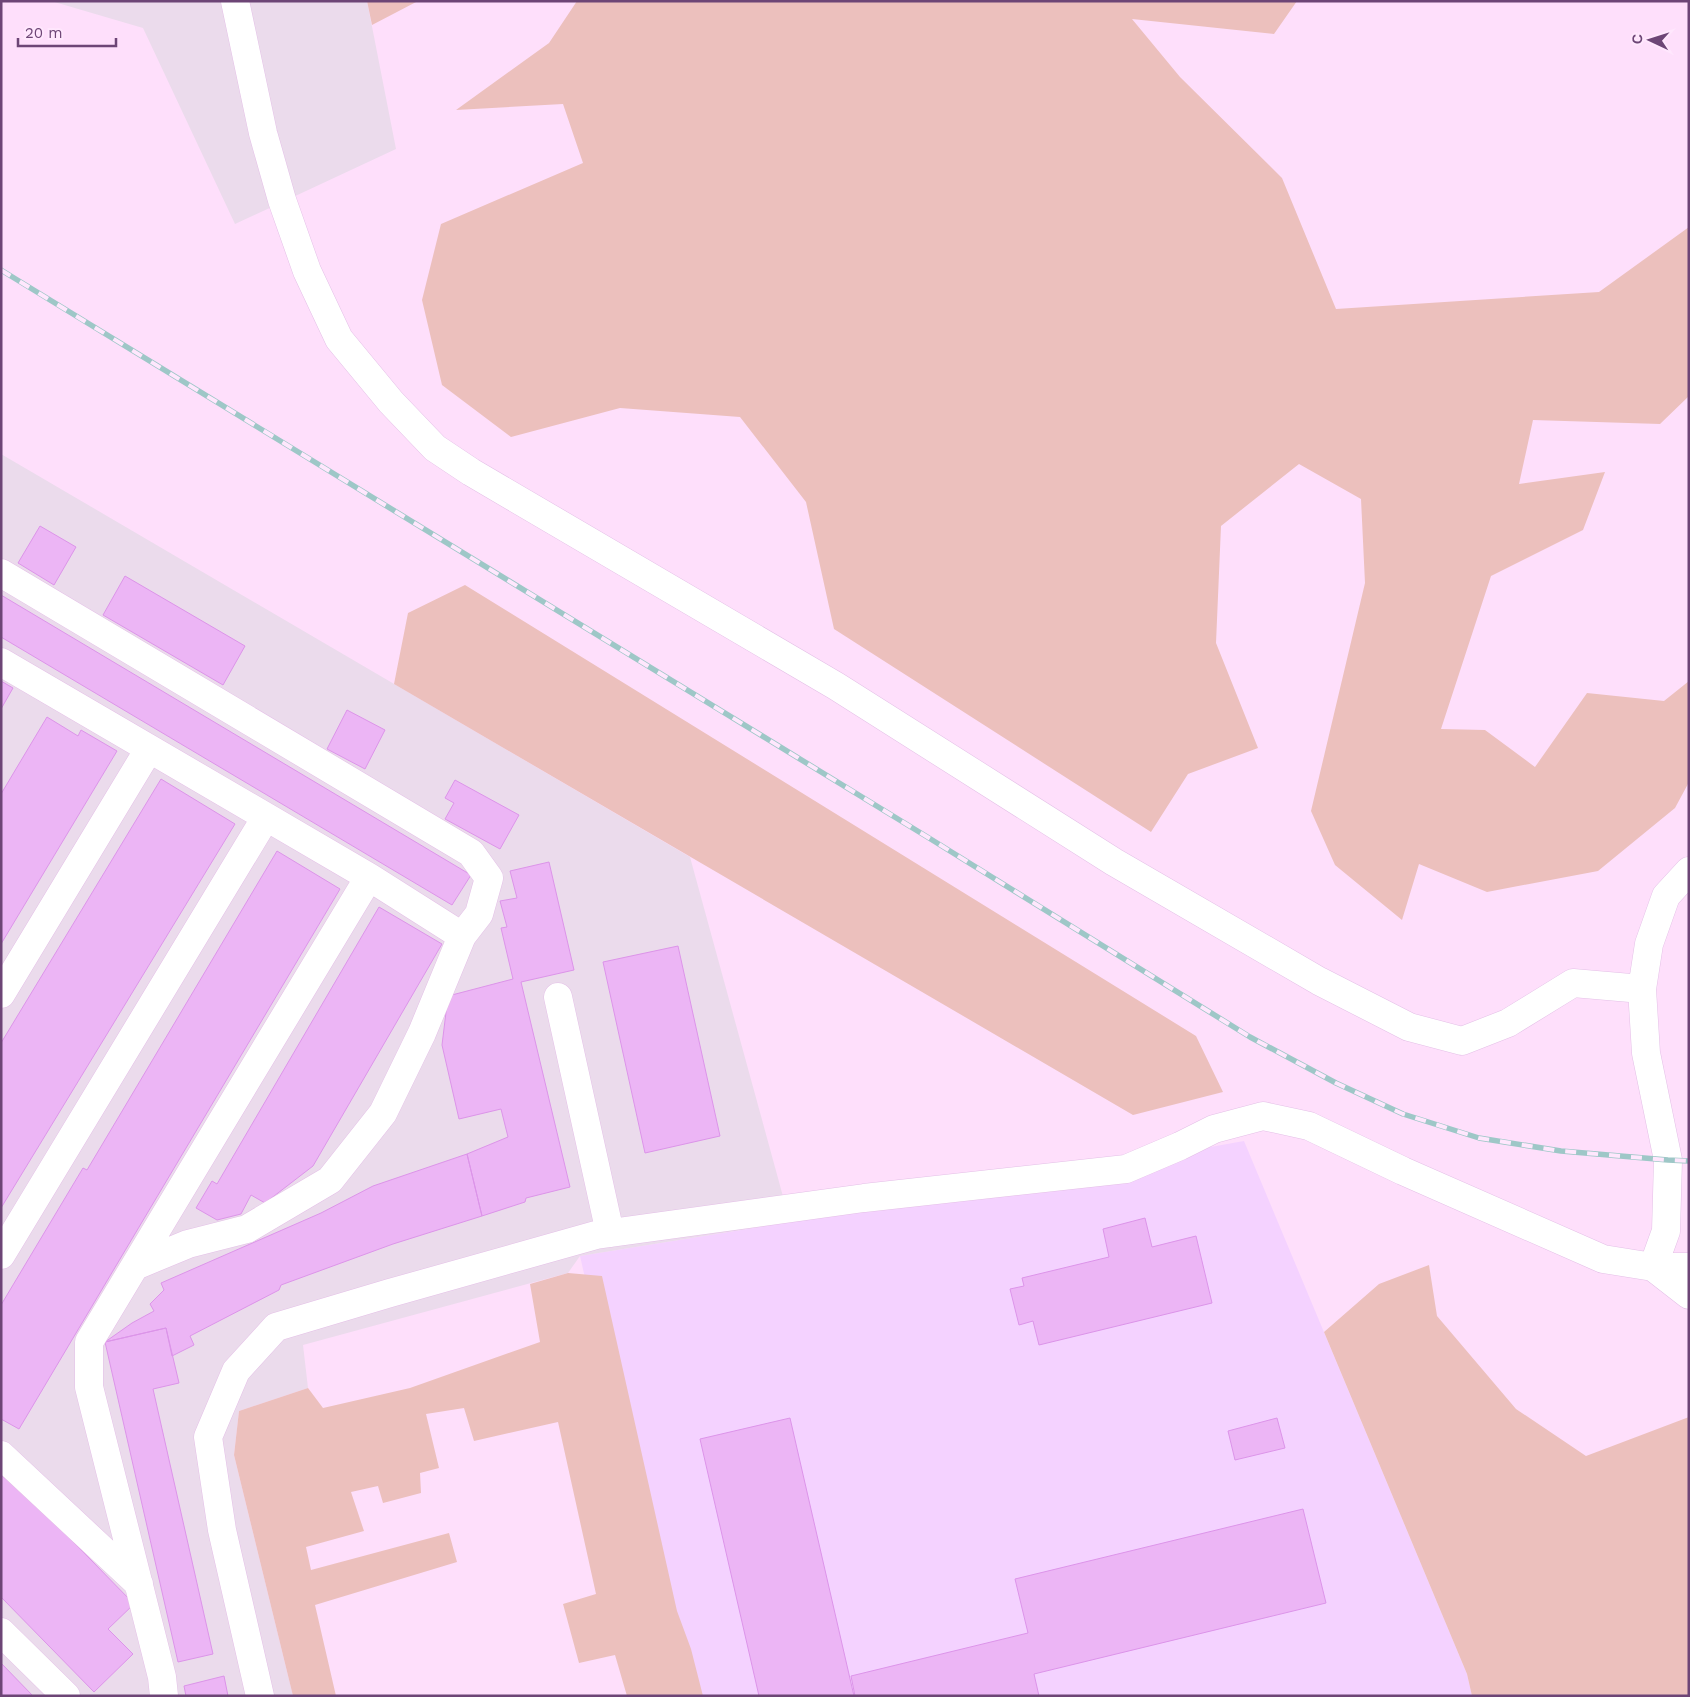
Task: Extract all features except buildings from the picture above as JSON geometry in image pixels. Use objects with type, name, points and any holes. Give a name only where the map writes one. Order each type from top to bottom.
[{"type":"street","points":[[235,1],[263,133],[282,200],[307,271],[339,339],[391,402],[435,448],[471,472],[836,686],[1114,862],[1319,981],[1410,1027],[1462,1041],[1508,1023],[1573,983],[1642,989]]},
{"type":"street","points":[[1,573],[471,853],[489,878],[479,914],[462,936],[422,1033],[383,1113],[330,1180],[247,1229],[188,1244],[135,1266]]},
{"type":"street","points":[[1,662],[369,877],[462,936]]},
{"type":"street","points":[[1,994],[149,749]]},
{"type":"street","points":[[1,1255],[266,817]]},
{"type":"street","points":[[1653,1267],[1666,1231],[1668,1160],[1646,1053],[1642,989],[1649,944],[1666,896],[1689,871]]},
{"type":"street","points":[[164,1696],[162,1677],[92,1397],[89,1378],[89,1342],[369,877]]},
{"type":"street","points":[[558,997],[610,1233]]},
{"type":"street","points":[[260,1696],[222,1530],[208,1437],[236,1371],[276,1327],[596,1235],[864,1198],[1126,1169],[1214,1129],[1263,1116],[1309,1126],[1403,1171],[1603,1259],[1653,1267],[1689,1267]]},
{"type":"street","points":[[1653,1267],[1689,1295]]},
{"type":"street","points":[[1,1455],[139,1584]]},
{"type":"street","points":[[1,1632],[66,1696]]},
{"type":"shaded area","points":[[51,1],[367,1],[396,149],[235,224],[143,28]]},
{"type":"shaded area","points":[[367,1],[418,1],[372,25]]},
{"type":"shaded area","points":[[577,1],[1297,1],[1274,34],[1132,19],[1180,77],[1282,178],[1336,309],[1599,292],[1689,227],[1689,396],[1660,424],[1533,420],[1519,484],[1605,472],[1583,530],[1491,576],[1441,729],[1485,730],[1535,767],[1587,693],[1664,701],[1689,681],[1689,782],[1675,808],[1598,871],[1487,892],[1419,864],[1402,920],[1335,865],[1311,811],[1365,583],[1361,499],[1299,464],[1221,526],[1216,643],[1258,748],[1188,774],[1151,832],[834,629],[806,502],[740,417],[620,408],[511,437],[442,385],[422,300],[441,224],[583,163],[563,104],[456,110],[549,43]]},
{"type":"shaded area","points":[[1,454],[690,857],[790,1222],[580,1256],[568,1273],[303,1345],[308,1388],[239,1411],[234,1455],[293,1696],[1,1696]]},
{"type":"shaded area","points":[[465,585],[1196,1036],[1223,1092],[1133,1115],[394,684],[408,613]]},
{"type":"shaded area","points":[[1244,1141],[1467,1674],[1472,1696],[681,1696],[580,1256],[790,1222]]},
{"type":"shaded area","points":[[1429,1265],[1437,1316],[1516,1409],[1586,1456],[1689,1417],[1689,1696],[1472,1696],[1467,1674],[1324,1332],[1379,1284]]},
{"type":"shaded area","points":[[568,1273],[602,1276],[677,1611],[691,1649],[703,1696],[627,1696],[615,1655],[579,1663],[563,1604],[596,1594],[558,1422],[474,1441],[464,1408],[426,1414],[439,1468],[420,1473],[421,1493],[383,1503],[378,1486],[351,1492],[364,1531],[306,1547],[311,1570],[449,1533],[457,1562],[315,1605],[336,1696],[293,1696],[234,1455],[239,1411],[308,1388],[323,1408],[410,1388],[540,1342],[530,1284]]},
{"type":"railway","points":[[1,270],[929,838],[1250,1037],[1336,1083],[1403,1114],[1479,1138],[1561,1151],[1689,1161]]}]
